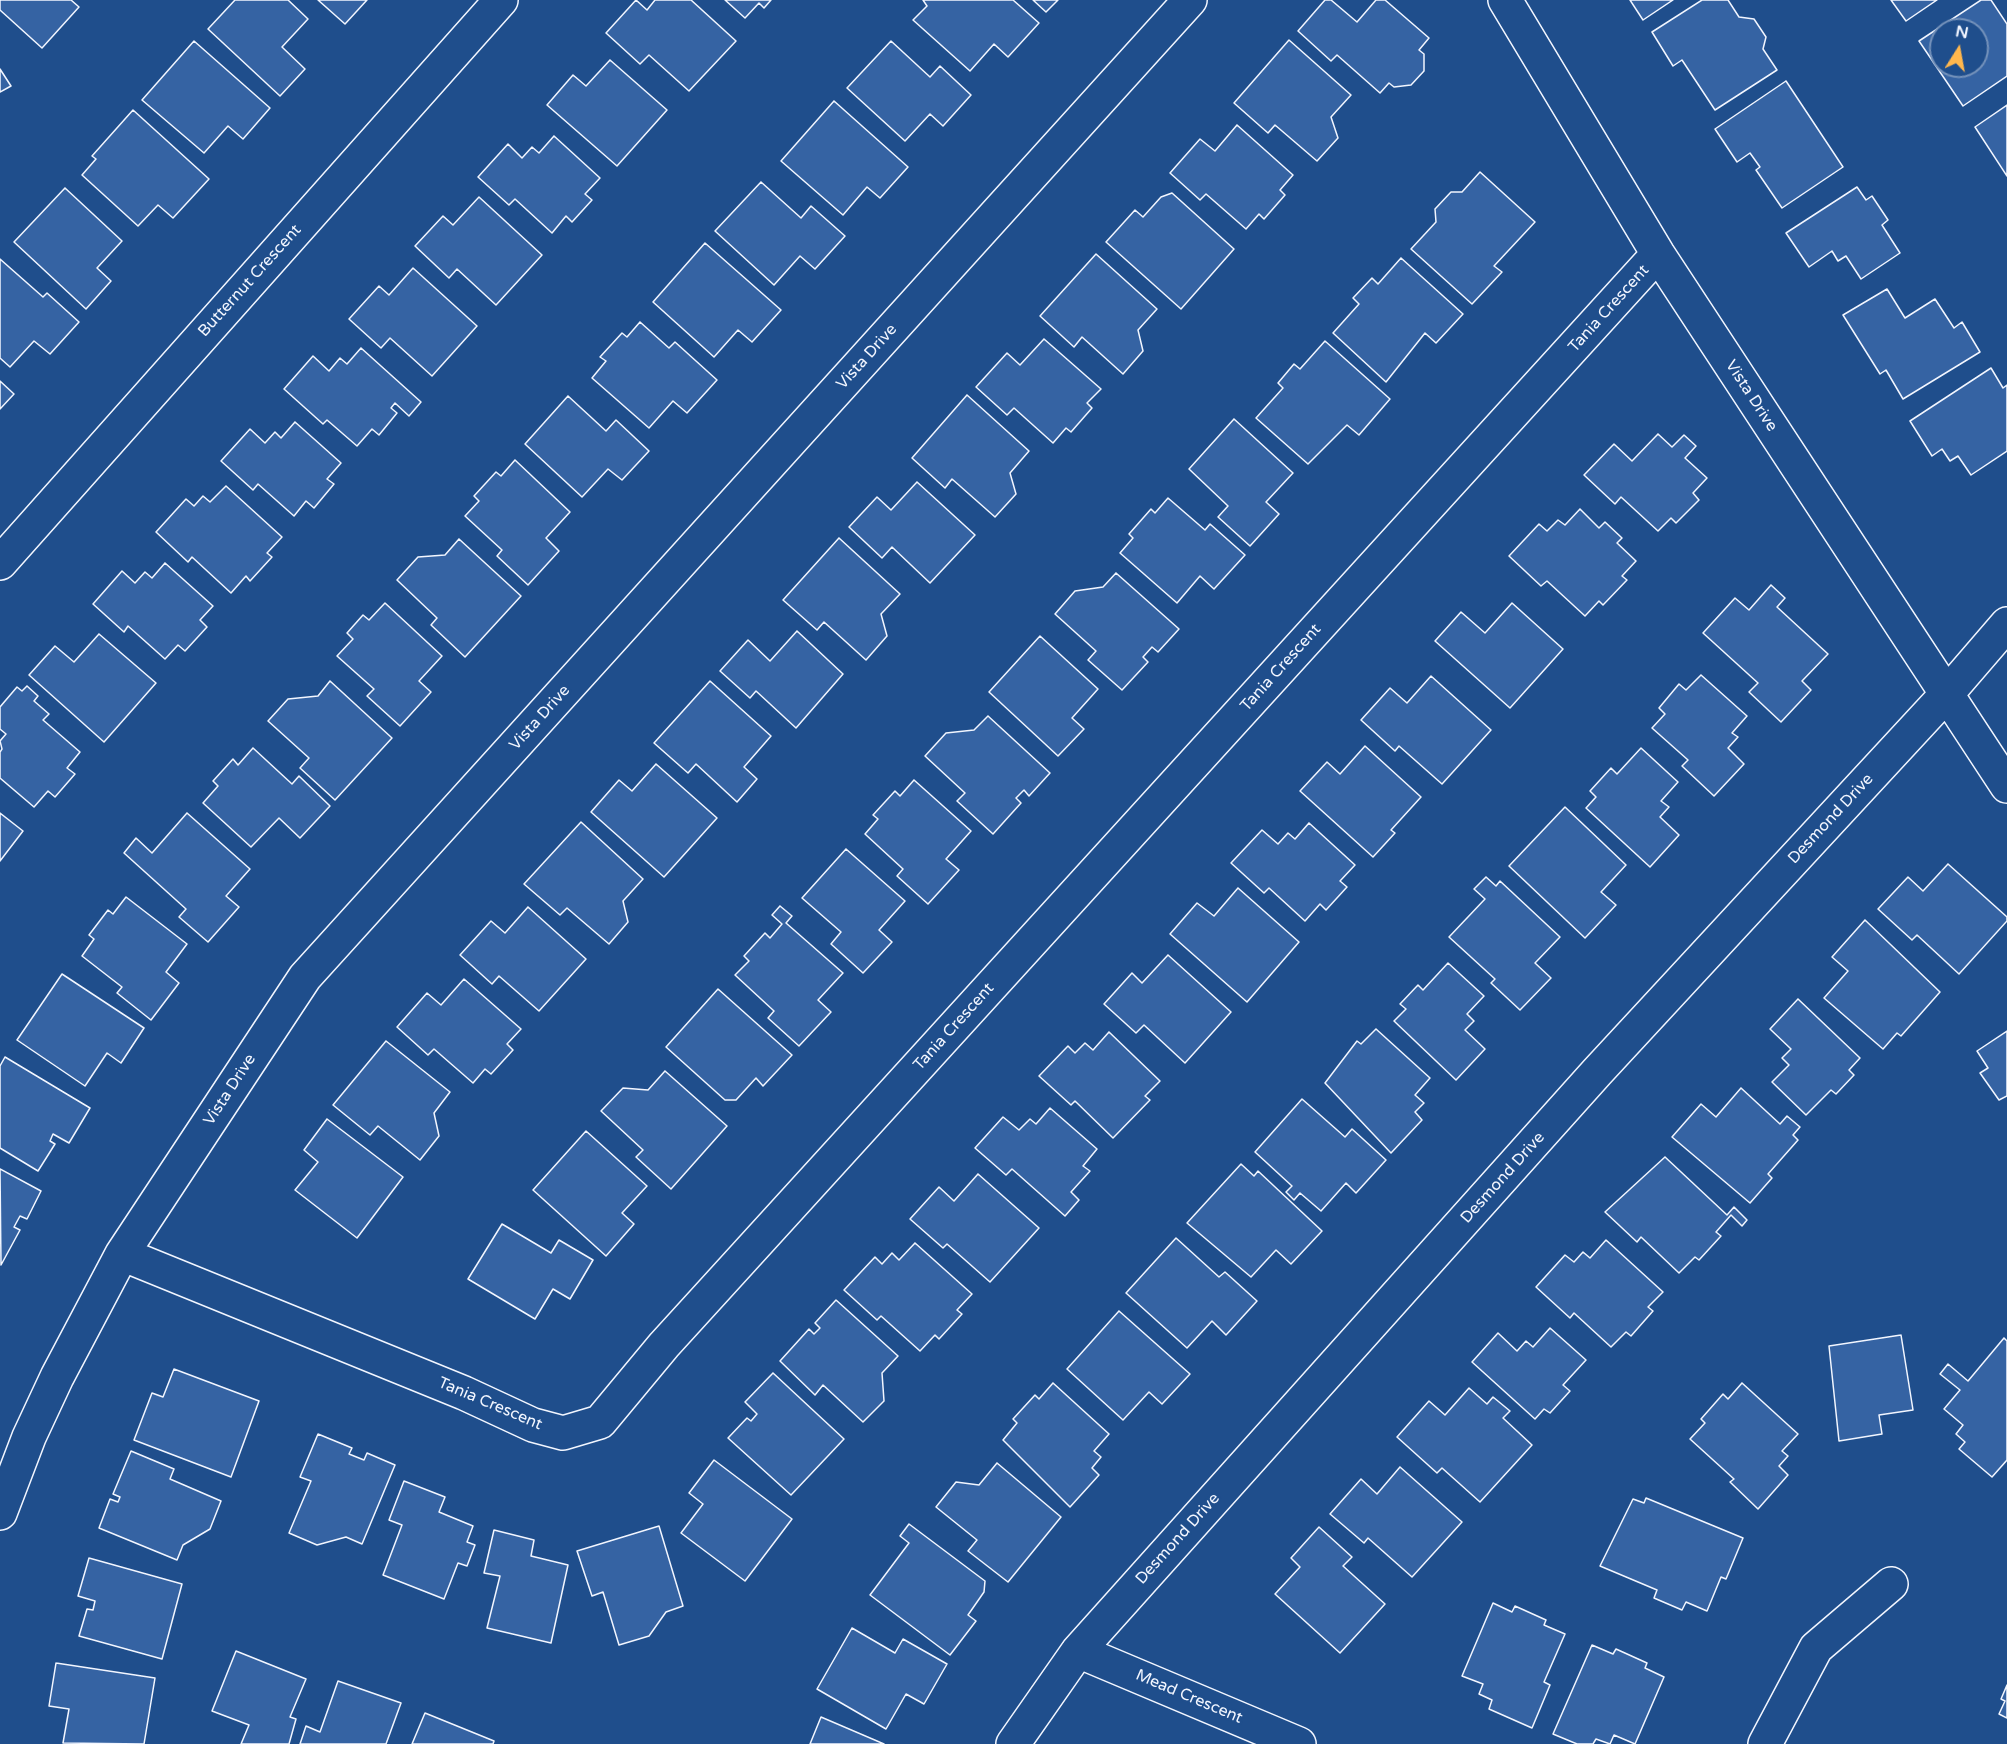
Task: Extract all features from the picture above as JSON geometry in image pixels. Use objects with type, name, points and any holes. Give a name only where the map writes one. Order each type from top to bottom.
[{"type":"street","name":"Butternut Crescent","points":[[0,562],[501,0]]},
{"type":"street","name":"Vista Drive","points":[[0,1512],[29,1437],[57,1377],[122,1254],[305,977],[1191,0]]},
{"type":"street","name":"Vista Drive","points":[[1505,0],[1659,254],[1945,696],[2007,786]]},
{"type":"street","name":"Tania Crescent","points":[[122,1254],[464,1393],[533,1425],[563,1433],[600,1422],[664,1345],[1659,254]]},
{"type":"street","name":"Desmond Drive","points":[[1014,1744],[1078,1651],[1597,1072],[1945,696],[2007,624]]},
{"type":"street","points":[[1765,1744],[1816,1648],[1892,1584]]},
{"type":"street","name":"Mead Crescent","points":[[1078,1651],[1299,1744]]},
{"type":"building","points":[[0,0],[71,0],[79,7],[42,48],[0,10]]},
{"type":"building","points":[[235,0],[288,0],[308,19],[282,47],[305,69],[280,96],[208,29]]},
{"type":"building","points":[[318,0],[367,0],[345,24]]},
{"type":"building","points":[[636,0],[647,10],[655,0],[691,0],[736,41],[689,91],[649,55],[640,64],[606,33]]},
{"type":"building","points":[[725,0],[771,0],[764,8],[759,3],[745,18]]},
{"type":"building","points":[[923,0],[1013,0],[1039,23],[1008,57],[994,44],[970,71],[913,20],[927,6]]},
{"type":"building","points":[[1033,0],[1058,0],[1046,12]]},
{"type":"building","points":[[1325,0],[1331,0],[1357,22],[1376,0],[1385,0],[1429,38],[1419,50],[1424,54],[1424,71],[1411,85],[1394,87],[1389,83],[1380,93],[1337,55],[1331,61],[1298,31]]},
{"type":"building","points":[[1630,0],[1673,0],[1643,20]]},
{"type":"building","points":[[1702,0],[1728,0],[1739,17],[1754,19],[1766,37],[1763,49],[1777,70],[1715,110],[1682,60],[1673,66],[1652,32]]},
{"type":"building","points":[[1891,0],[1937,0],[1906,21]]},
{"type":"building","points":[[1981,0],[1991,0],[2007,24],[2007,76],[1963,106],[1944,78],[1989,78],[1989,18],[1954,18]]},
{"type":"building","points":[[1929,34],[1929,56],[1919,41]]},
{"type":"building","points":[[1289,40],[1351,95],[1331,117],[1338,138],[1317,161],[1275,125],[1268,133],[1234,103]]},
{"type":"building","points":[[194,41],[270,108],[243,139],[228,126],[204,153],[142,100]]},
{"type":"building","points":[[891,41],[930,77],[940,66],[971,95],[943,126],[930,114],[905,141],[847,88]]},
{"type":"building","points":[[610,60],[667,110],[617,166],[547,105],[573,75],[586,86]]},
{"type":"building","points":[[0,69],[11,86],[0,92]]},
{"type":"building","points":[[1786,81],[1843,167],[1782,208],[1756,170],[1760,167],[1750,153],[1737,162],[1715,129]]},
{"type":"building","points":[[834,101],[908,167],[880,198],[867,187],[843,215],[781,161]]},
{"type":"building","points":[[2007,105],[2007,176],[1975,127]]},
{"type":"building","points":[[133,110],[209,179],[173,218],[158,205],[138,226],[82,175],[96,159],[92,156]]},
{"type":"building","points":[[1237,125],[1293,175],[1280,190],[1285,195],[1264,219],[1259,214],[1246,229],[1206,194],[1200,200],[1170,173],[1200,139],[1215,151]]},
{"type":"building","points":[[554,136],[600,178],[585,194],[592,200],[572,222],[566,216],[552,233],[515,199],[509,205],[478,177],[508,144],[522,158],[532,147],[539,153]]},
{"type":"building","points":[[1480,172],[1535,222],[1494,266],[1502,272],[1472,304],[1411,249],[1436,222],[1435,209],[1451,192],[1462,192]]},
{"type":"building","points":[[761,182],[801,218],[811,206],[845,236],[815,269],[800,256],[774,285],[715,231]]},
{"type":"building","points":[[1857,187],[1866,200],[1872,196],[1888,220],[1882,225],[1900,253],[1861,279],[1846,256],[1838,261],[1832,251],[1809,267],[1786,233]]},
{"type":"building","points":[[65,188],[122,241],[97,268],[111,281],[86,309],[14,242]]},
{"type":"building","points":[[1172,193],[1234,249],[1181,309],[1106,242],[1135,210],[1143,217],[1161,197]]},
{"type":"building","points":[[479,197],[542,255],[496,305],[457,269],[449,278],[415,246],[443,216],[453,225]]},
{"type":"building","points":[[705,243],[781,310],[752,342],[738,330],[714,357],[653,302]]},
{"type":"building","points":[[1096,254],[1157,309],[1138,330],[1143,351],[1123,374],[1082,337],[1074,347],[1040,316]]},
{"type":"building","points":[[1401,258],[1463,314],[1436,343],[1425,333],[1386,382],[1333,333],[1359,304],[1353,298],[1372,278],[1378,284]]},
{"type":"building","points":[[0,259],[43,297],[47,293],[79,322],[50,354],[34,341],[10,367],[0,358]]},
{"type":"building","points":[[413,268],[477,326],[432,376],[390,338],[381,348],[349,319],[379,286],[389,295]]},
{"type":"building","points":[[1887,289],[1905,318],[1935,299],[1954,328],[1962,322],[1980,352],[1903,399],[1886,370],[1880,374],[1843,315]]},
{"type":"building","points":[[640,322],[669,348],[675,342],[717,380],[687,413],[673,401],[649,428],[592,378],[606,361],[600,357],[622,333],[627,337]]},
{"type":"building","points":[[1044,339],[1101,389],[1087,403],[1092,408],[1071,432],[1066,428],[1053,443],[1014,408],[1007,415],[976,387],[1007,353],[1020,365]]},
{"type":"building","points":[[1325,341],[1390,399],[1359,435],[1347,425],[1308,464],[1256,418],[1283,388],[1278,383],[1294,364],[1300,369]]},
{"type":"building","points":[[361,348],[421,402],[409,416],[395,403],[391,408],[397,413],[379,435],[372,429],[357,446],[327,420],[323,424],[284,389],[313,356],[329,371],[340,358],[347,364]]},
{"type":"building","points":[[1991,368],[2003,388],[2007,385],[2007,451],[1971,475],[1958,456],[1950,461],[1942,449],[1932,456],[1910,421]]},
{"type":"building","points":[[0,381],[14,394],[0,409]]},
{"type":"building","points":[[967,395],[1029,451],[1010,473],[1016,494],[995,517],[952,479],[945,488],[912,458]]},
{"type":"building","points":[[568,396],[606,431],[616,420],[649,451],[622,480],[608,469],[582,497],[525,444]]},
{"type":"building","points":[[1234,419],[1293,473],[1266,502],[1279,514],[1250,546],[1218,517],[1228,506],[1189,469]]},
{"type":"building","points":[[295,422],[341,463],[327,479],[334,484],[314,508],[306,501],[294,516],[258,484],[253,490],[221,461],[250,429],[265,443],[275,432],[281,438]]},
{"type":"building","points":[[1658,434],[1672,447],[1684,435],[1696,446],[1685,458],[1707,478],[1693,493],[1699,500],[1676,523],[1671,518],[1658,531],[1621,497],[1615,504],[1584,475],[1614,444],[1632,461]]},
{"type":"building","points":[[515,460],[570,512],[546,538],[559,551],[528,585],[497,556],[502,550],[465,516],[479,501],[474,496],[496,472],[501,476]]},
{"type":"building","points":[[917,482],[975,535],[930,583],[892,547],[882,558],[849,527],[877,497],[891,510]]},
{"type":"building","points":[[226,486],[282,537],[267,553],[272,557],[250,581],[246,576],[231,593],[192,557],[188,562],[156,532],[186,499],[194,506],[203,496],[210,502]]},
{"type":"building","points":[[1168,498],[1205,530],[1210,524],[1245,555],[1214,589],[1200,576],[1177,603],[1120,553],[1133,538],[1129,534],[1151,509],[1155,513]]},
{"type":"building","points":[[1580,509],[1599,528],[1605,522],[1622,538],[1617,543],[1636,561],[1622,576],[1627,580],[1603,605],[1599,601],[1585,616],[1547,581],[1541,586],[1509,556],[1539,524],[1547,531],[1558,520],[1565,525]]},
{"type":"building","points":[[839,538],[900,594],[881,614],[887,636],[866,660],[824,622],[817,630],[783,600]]},
{"type":"building","points":[[459,539],[521,596],[465,657],[431,625],[437,618],[397,580],[418,557],[445,555]]},
{"type":"building","points":[[165,563],[213,606],[200,620],[207,627],[185,651],[178,645],[165,659],[128,626],[124,632],[93,604],[122,571],[135,583],[145,572],[152,578]]},
{"type":"building","points":[[1116,573],[1179,629],[1158,652],[1152,647],[1143,657],[1148,662],[1122,690],[1088,660],[1096,651],[1055,614],[1075,591],[1103,587]]},
{"type":"building","points":[[1771,585],[1785,598],[1777,607],[1828,654],[1802,681],[1811,690],[1781,722],[1749,692],[1758,683],[1703,633],[1735,598],[1749,610]]},
{"type":"building","points":[[385,603],[442,656],[419,681],[431,692],[400,726],[367,696],[374,689],[337,656],[353,639],[347,633],[363,615],[369,620]]},
{"type":"building","points":[[1512,603],[1563,649],[1510,708],[1435,641],[1461,612],[1485,633]]},
{"type":"building","points":[[797,631],[843,674],[796,728],[756,691],[750,698],[720,671],[748,640],[770,661]]},
{"type":"building","points":[[99,634],[156,683],[104,742],[29,675],[55,646],[74,662]]},
{"type":"building","points":[[1040,636],[1098,689],[1072,718],[1084,729],[1058,756],[989,692]]},
{"type":"building","points":[[1701,675],[1747,716],[1732,733],[1738,737],[1728,748],[1744,764],[1714,796],[1682,766],[1688,760],[1652,728],[1665,714],[1659,708],[1679,684],[1686,690]]},
{"type":"building","points":[[1431,676],[1491,730],[1442,784],[1399,746],[1395,751],[1361,720],[1390,688],[1407,703]]},
{"type":"building","points":[[330,681],[392,738],[335,800],[300,768],[309,758],[268,721],[288,699],[318,696]]},
{"type":"building","points":[[710,681],[771,736],[744,767],[757,779],[737,802],[696,764],[688,773],[654,743]]},
{"type":"building","points":[[27,686],[38,696],[34,701],[49,714],[43,720],[80,752],[67,768],[75,774],[55,797],[48,791],[34,807],[0,778],[2,749],[0,741],[6,734],[0,729],[0,707],[17,687],[22,691]]},
{"type":"building","points":[[988,716],[1050,773],[1029,796],[1024,790],[1016,798],[1021,803],[993,834],[957,801],[965,793],[925,756],[946,733],[974,730]]},
{"type":"building","points":[[1365,746],[1421,797],[1391,830],[1395,833],[1373,857],[1300,791],[1327,762],[1340,774]]},
{"type":"building","points":[[253,748],[292,784],[299,776],[330,806],[300,838],[279,818],[251,847],[203,803],[218,786],[213,781],[233,759],[238,765]]},
{"type":"building","points":[[1641,748],[1678,782],[1661,801],[1669,807],[1660,817],[1679,835],[1650,867],[1586,808],[1596,797],[1590,791],[1611,768],[1617,774]]},
{"type":"building","points":[[656,764],[717,818],[664,877],[591,812],[619,780],[632,791]]},
{"type":"building","points":[[914,780],[971,831],[946,859],[959,870],[928,904],[897,876],[903,869],[865,834],[878,819],[873,815],[895,791],[900,796]]},
{"type":"building","points":[[1565,807],[1626,865],[1601,892],[1616,905],[1585,938],[1509,866]]},
{"type":"building","points":[[0,813],[23,831],[0,861]]},
{"type":"building","points":[[187,813],[250,869],[226,896],[239,907],[208,942],[179,917],[186,909],[124,853],[136,838],[152,853]]},
{"type":"building","points":[[581,822],[643,879],[623,901],[628,922],[609,944],[567,908],[560,915],[524,884]]},
{"type":"building","points":[[1309,823],[1355,865],[1340,881],[1347,887],[1326,910],[1320,904],[1305,921],[1269,888],[1264,893],[1231,863],[1262,830],[1278,844],[1288,833],[1295,839]]},
{"type":"building","points":[[846,849],[905,901],[879,930],[892,942],[863,973],[831,944],[841,932],[802,898]]},
{"type":"building","points":[[1948,864],[2007,917],[2007,921],[1959,974],[1917,935],[1912,940],[1878,909],[1908,877],[1923,891]]},
{"type":"building","points":[[1486,877],[1496,886],[1500,881],[1560,937],[1535,963],[1551,978],[1520,1010],[1491,983],[1495,979],[1449,937],[1485,899],[1474,889]]},
{"type":"building","points":[[1238,888],[1299,942],[1247,1002],[1170,934],[1197,903],[1214,916]]},
{"type":"building","points":[[126,897],[187,944],[166,972],[179,983],[151,1020],[117,993],[122,987],[82,956],[94,939],[89,935],[108,910],[113,914]]},
{"type":"building","points":[[780,906],[792,916],[786,923],[843,973],[818,1000],[831,1012],[799,1046],[768,1018],[774,1011],[735,975],[749,961],[744,956],[765,933],[770,938],[782,924],[772,915]]},
{"type":"building","points":[[528,907],[586,959],[539,1011],[499,976],[492,984],[460,955],[491,921],[505,933]]},
{"type":"building","points":[[1865,920],[1940,992],[1901,1036],[1897,1033],[1883,1049],[1824,998],[1848,971],[1832,957]]},
{"type":"building","points":[[1168,955],[1231,1012],[1185,1063],[1144,1025],[1136,1033],[1104,1004],[1132,973],[1142,983]]},
{"type":"building","points":[[1448,963],[1484,996],[1467,1014],[1474,1021],[1465,1030],[1485,1049],[1456,1080],[1394,1021],[1406,1009],[1400,1004],[1418,985],[1423,990]]},
{"type":"building","points":[[62,974],[144,1028],[121,1063],[107,1053],[85,1086],[17,1040]]},
{"type":"building","points":[[464,979],[521,1029],[507,1044],[513,1050],[491,1074],[485,1069],[473,1083],[434,1049],[428,1055],[397,1027],[427,993],[441,1005]]},
{"type":"building","points":[[718,989],[792,1055],[763,1086],[756,1078],[736,1100],[725,1100],[666,1047]]},
{"type":"building","points":[[1798,999],[1860,1058],[1849,1070],[1854,1075],[1836,1094],[1831,1090],[1806,1115],[1772,1082],[1789,1065],[1782,1058],[1791,1049],[1770,1029]]},
{"type":"building","points":[[1376,1029],[1430,1078],[1415,1095],[1424,1103],[1415,1112],[1422,1120],[1391,1153],[1325,1083],[1357,1041],[1361,1044]]},
{"type":"building","points":[[2007,1031],[2007,1096],[1999,1100],[1980,1073],[1988,1068],[1977,1051]]},
{"type":"building","points":[[1109,1032],[1160,1081],[1145,1096],[1150,1100],[1113,1138],[1075,1101],[1071,1105],[1039,1076],[1068,1046],[1075,1053],[1085,1043],[1093,1050]]},
{"type":"building","points":[[386,1041],[450,1092],[434,1113],[439,1136],[420,1160],[378,1126],[370,1135],[333,1105]]},
{"type":"building","points":[[5,1057],[90,1108],[69,1143],[53,1134],[50,1141],[55,1144],[38,1171],[0,1148],[0,1066]]},
{"type":"building","points":[[665,1071],[727,1126],[671,1189],[636,1157],[643,1150],[601,1111],[623,1088],[648,1090]]},
{"type":"building","points":[[1741,1088],[1780,1124],[1787,1116],[1800,1127],[1793,1135],[1798,1140],[1768,1174],[1772,1178],[1750,1203],[1672,1137],[1701,1104],[1716,1117]]},
{"type":"building","points":[[1302,1099],[1345,1137],[1352,1129],[1386,1160],[1356,1193],[1346,1183],[1321,1211],[1300,1193],[1294,1200],[1286,1192],[1292,1186],[1255,1152]]},
{"type":"building","points":[[1050,1108],[1097,1149],[1083,1166],[1090,1171],[1071,1192],[1079,1200],[1065,1216],[1012,1169],[1006,1175],[975,1148],[1003,1117],[1019,1130],[1030,1119],[1036,1124]]},
{"type":"building","points":[[327,1119],[403,1177],[357,1238],[295,1190],[318,1162],[304,1150]]},
{"type":"building","points":[[586,1131],[647,1186],[622,1213],[634,1224],[606,1256],[533,1190]]},
{"type":"building","points":[[1665,1157],[1727,1215],[1734,1207],[1747,1220],[1742,1226],[1731,1215],[1716,1232],[1721,1236],[1699,1260],[1695,1257],[1679,1273],[1641,1237],[1637,1242],[1605,1212]]},
{"type":"building","points":[[1241,1164],[1254,1176],[1258,1171],[1322,1231],[1291,1264],[1276,1250],[1251,1277],[1187,1223]]},
{"type":"building","points":[[0,1169],[41,1191],[27,1219],[20,1216],[14,1227],[20,1230],[1,1265]]},
{"type":"building","points":[[978,1174],[1039,1228],[990,1282],[947,1244],[943,1248],[910,1219],[939,1187],[954,1201]]},
{"type":"building","points":[[502,1224],[551,1253],[559,1240],[593,1260],[570,1299],[553,1289],[535,1319],[468,1279]]},
{"type":"building","points":[[1176,1238],[1219,1277],[1225,1272],[1257,1301],[1226,1335],[1212,1321],[1187,1348],[1126,1293]]},
{"type":"building","points":[[1606,1240],[1663,1292],[1648,1307],[1653,1311],[1631,1336],[1626,1332],[1611,1347],[1574,1313],[1570,1318],[1536,1287],[1565,1255],[1574,1262],[1583,1252],[1590,1258]]},
{"type":"building","points":[[915,1243],[972,1294],[957,1310],[962,1314],[939,1339],[935,1335],[920,1351],[881,1316],[877,1320],[844,1290],[875,1257],[882,1264],[892,1253],[899,1260]]},
{"type":"building","points":[[836,1300],[898,1356],[882,1373],[884,1401],[863,1422],[823,1385],[815,1395],[780,1361],[809,1329],[814,1334],[820,1328],[815,1323]]},
{"type":"building","points":[[1119,1311],[1190,1374],[1162,1404],[1149,1392],[1123,1420],[1067,1369]]},
{"type":"building","points":[[1550,1328],[1586,1360],[1563,1385],[1570,1391],[1550,1413],[1544,1409],[1535,1419],[1472,1362],[1498,1333],[1517,1351],[1526,1341],[1533,1347]]},
{"type":"building","points":[[1901,1335],[1913,1410],[1879,1415],[1882,1434],[1839,1441],[1829,1346]]},
{"type":"building","points":[[2004,1338],[2007,1341],[2007,1460],[1992,1477],[1959,1449],[1965,1442],[1956,1434],[1963,1425],[1944,1409],[1960,1390],[1940,1374],[1948,1364],[1968,1381]]},
{"type":"building","points":[[174,1369],[259,1401],[231,1477],[134,1440],[152,1393],[163,1397]]},
{"type":"building","points":[[773,1373],[844,1439],[791,1495],[728,1438],[747,1418],[751,1421],[757,1414],[745,1402]]},
{"type":"building","points":[[1053,1383],[1109,1434],[1094,1451],[1101,1457],[1092,1468],[1099,1475],[1070,1507],[1003,1440],[1017,1423],[1013,1419],[1035,1395],[1039,1399]]},
{"type":"building","points":[[1742,1383],[1798,1434],[1782,1451],[1788,1456],[1779,1466],[1788,1475],[1758,1509],[1730,1482],[1734,1479],[1690,1439],[1705,1423],[1701,1419],[1723,1394],[1728,1399]]},
{"type":"building","points":[[1469,1388],[1487,1404],[1493,1397],[1510,1411],[1503,1418],[1532,1445],[1480,1502],[1442,1468],[1437,1473],[1397,1437],[1429,1401],[1445,1415]]},
{"type":"building","points":[[318,1434],[352,1448],[349,1454],[364,1460],[367,1453],[395,1465],[362,1544],[346,1537],[317,1545],[289,1533],[311,1481],[300,1477]]},
{"type":"building","points":[[131,1451],[174,1469],[170,1479],[221,1501],[210,1529],[183,1545],[177,1560],[99,1528],[110,1499],[118,1502],[120,1497],[113,1494]]},
{"type":"building","points":[[714,1460],[792,1519],[745,1581],[681,1533],[703,1504],[689,1493]]},
{"type":"building","points":[[997,1463],[1061,1517],[1008,1582],[968,1551],[977,1540],[936,1507],[956,1482],[979,1485]]},
{"type":"building","points":[[1400,1467],[1462,1522],[1412,1577],[1368,1538],[1364,1543],[1330,1514],[1361,1479],[1377,1494]]},
{"type":"building","points":[[404,1481],[445,1497],[439,1512],[473,1526],[467,1542],[475,1545],[467,1566],[458,1563],[444,1599],[383,1575],[402,1525],[389,1520]]},
{"type":"building","points":[[1646,1498],[1743,1538],[1726,1579],[1721,1577],[1707,1611],[1686,1602],[1682,1610],[1654,1598],[1657,1590],[1600,1566],[1633,1499],[1644,1503]]},
{"type":"building","points":[[909,1524],[985,1581],[984,1592],[968,1615],[976,1621],[950,1655],[870,1595],[909,1543],[900,1536]]},
{"type":"building","points":[[659,1526],[683,1606],[666,1612],[649,1636],[619,1645],[603,1592],[592,1596],[577,1551]]},
{"type":"building","points":[[1319,1527],[1352,1557],[1343,1566],[1385,1604],[1340,1653],[1275,1594],[1300,1567],[1291,1558]]},
{"type":"building","points":[[494,1530],[534,1540],[531,1556],[568,1565],[551,1643],[487,1628],[500,1576],[484,1573]]},
{"type":"building","points":[[89,1558],[182,1584],[162,1659],[79,1636],[87,1609],[93,1610],[95,1601],[78,1596]]},
{"type":"building","points":[[1493,1603],[1512,1612],[1515,1606],[1546,1620],[1544,1625],[1565,1634],[1544,1682],[1550,1685],[1532,1728],[1489,1709],[1492,1700],[1479,1694],[1483,1684],[1462,1676]]},
{"type":"building","points":[[852,1628],[895,1653],[903,1639],[947,1664],[924,1704],[906,1694],[886,1729],[817,1689]]},
{"type":"building","points":[[1592,1645],[1613,1654],[1616,1649],[1647,1663],[1645,1668],[1664,1677],[1635,1744],[1614,1735],[1610,1744],[1596,1739],[1593,1744],[1577,1744],[1553,1734]]},
{"type":"building","points":[[236,1651],[306,1679],[290,1717],[296,1719],[289,1744],[241,1744],[249,1725],[212,1711]]},
{"type":"building","points":[[56,1663],[155,1678],[144,1744],[63,1743],[69,1709],[49,1706]]},
{"type":"building","points":[[338,1681],[401,1703],[386,1744],[300,1744],[306,1726],[320,1732]]},
{"type":"building","points":[[2007,1685],[2007,1718],[1999,1714],[2005,1701],[2001,1699]]},
{"type":"building","points":[[425,1713],[494,1741],[493,1744],[412,1744]]},
{"type":"building","points":[[821,1717],[884,1744],[810,1744]]}]
